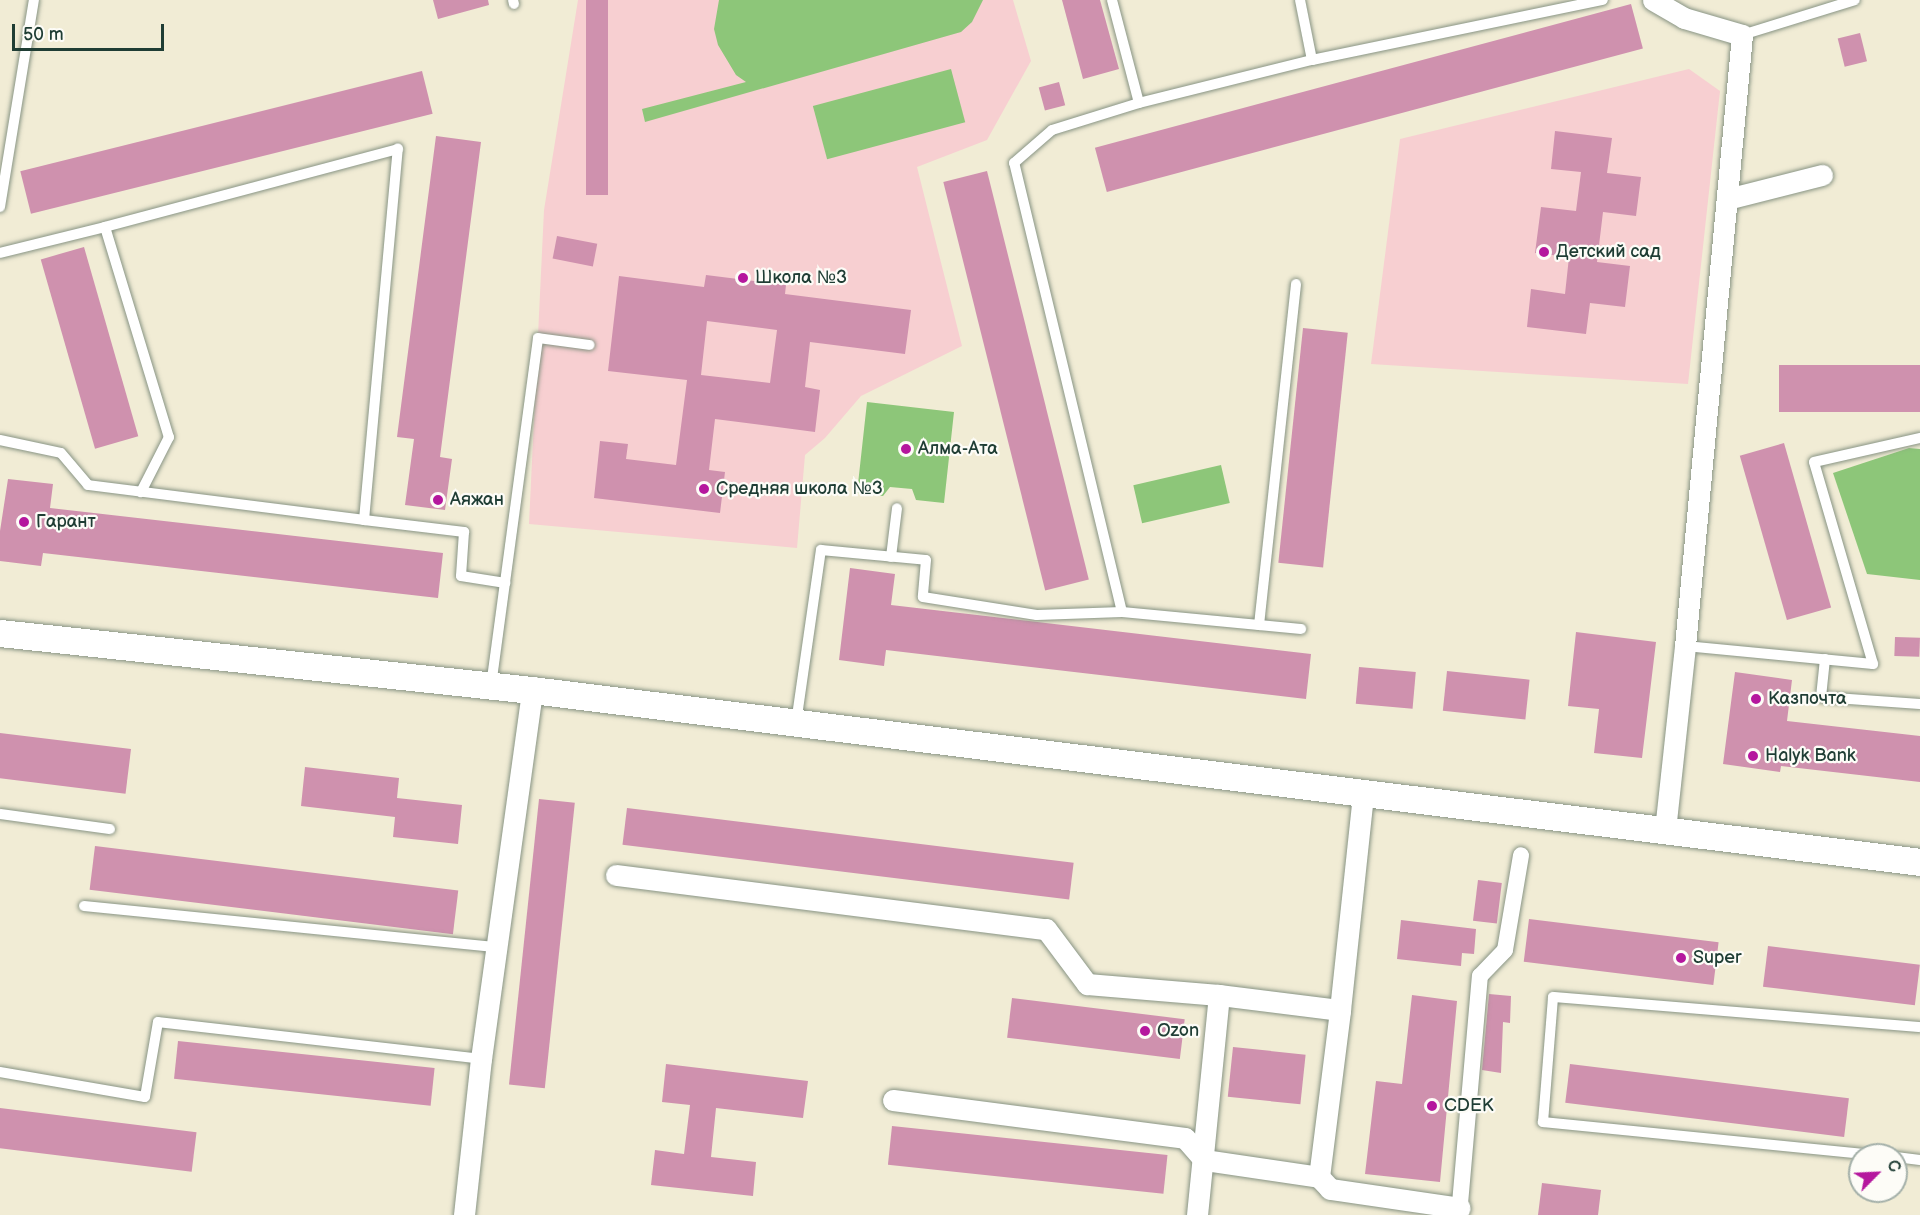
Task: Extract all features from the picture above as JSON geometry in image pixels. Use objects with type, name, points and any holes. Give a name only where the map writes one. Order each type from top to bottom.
[{"type":"street","points":[[1653,0],[1684,18],[1742,35],[1685,646],[1665,830]]},
{"type":"street","points":[[1727,199],[1822,175]]},
{"type":"street","points":[[0,633],[532,690],[1920,862]]},
{"type":"street","points":[[465,1215],[481,1059],[532,690]]},
{"type":"street","points":[[1319,1177],[1340,1010],[1363,793]]},
{"type":"street","points":[[893,1100],[1185,1138],[1204,1160],[1319,1177],[1330,1190],[1459,1211],[1480,976],[1506,950],[1521,855]]},
{"type":"street","points":[[616,875],[1046,929],[1087,984],[1219,995],[1340,1010]]},
{"type":"street","points":[[1197,1215],[1219,995]]},
{"type":"lane","points":[[0,207],[34,0]]},
{"type":"lane","points":[[1112,0],[1139,103]]},
{"type":"lane","points":[[1300,0],[1311,60]]},
{"type":"lane","points":[[1122,612],[1014,164],[1052,130],[1139,103],[1311,60],[1603,0]]},
{"type":"lane","points":[[1742,35],[1855,0]]},
{"type":"lane","points":[[0,253],[398,148],[364,520]]},
{"type":"lane","points":[[105,227],[168,437],[141,492]]},
{"type":"lane","points":[[1259,625],[1296,284]]},
{"type":"lane","points":[[491,686],[538,338],[590,345]]},
{"type":"lane","points":[[1685,646],[1873,664],[1815,462],[1920,438]]},
{"type":"lane","points":[[0,440],[61,453],[88,485],[464,532],[461,576],[505,583]]},
{"type":"lane","points":[[891,557],[897,508]]},
{"type":"lane","points":[[796,724],[820,550],[926,560],[923,597],[1037,615],[1122,612],[1302,629]]},
{"type":"lane","points":[[1825,659],[1821,697],[1920,704]]},
{"type":"lane","points":[[0,814],[110,829]]},
{"type":"lane","points":[[84,906],[497,947]]},
{"type":"lane","points":[[1848,1152],[1543,1122],[1553,997],[1920,1027]]},
{"type":"lane","points":[[0,1072],[145,1097],[158,1022],[481,1059]]},
{"type":"shaded area","name":"Школа №3","points":[[578,0],[1013,0],[1031,61],[987,140],[917,167],[962,346],[861,396],[825,438],[805,455],[797,548],[529,524],[544,210]]},
{"type":"shaded area","name":"Детский сад","points":[[1689,69],[1720,91],[1688,384],[1371,364],[1400,139]]},
{"type":"green space","points":[[719,0],[983,0],[972,22],[961,32],[645,122],[642,109],[746,82],[736,75],[718,45],[714,29]]},
{"type":"green space","points":[[951,69],[965,122],[827,159],[813,106]]},
{"type":"green space","name":"Алма-Ата","points":[[867,402],[954,412],[944,503],[916,500],[912,489],[890,487],[883,496],[857,493]]},
{"type":"green space","points":[[1909,448],[1920,449],[1920,580],[1867,574],[1833,473]]},
{"type":"green space","points":[[1221,465],[1230,503],[1142,523],[1133,485]]},
{"type":"building","points":[[433,0],[488,0],[489,5],[438,19]]},
{"type":"building","points":[[586,0],[608,0],[608,195],[586,195]]},
{"type":"building","points":[[1062,0],[1100,0],[1119,69],[1083,79]]},
{"type":"building","points":[[1631,4],[1643,48],[1107,192],[1095,148]]},
{"type":"building","points":[[1860,33],[1867,61],[1845,67],[1838,39]]},
{"type":"building","points":[[422,71],[433,114],[31,214],[20,171]]},
{"type":"building","points":[[1059,82],[1065,105],[1045,111],[1039,87]]},
{"type":"building","points":[[1555,131],[1612,138],[1607,173],[1641,177],[1636,216],[1603,212],[1597,262],[1630,266],[1625,307],[1590,303],[1586,334],[1527,327],[1531,289],[1565,294],[1569,257],[1535,253],[1541,207],[1576,211],[1581,172],[1551,169]]},
{"type":"building","points":[[436,136],[481,142],[440,457],[452,459],[445,510],[405,505],[414,439],[397,437]]},
{"type":"building","points":[[987,171],[1089,579],[1045,590],[943,182]]},
{"type":"building","points":[[557,236],[597,244],[593,266],[553,259]]},
{"type":"building","points":[[84,247],[138,436],[95,449],[41,259]]},
{"type":"building","points":[[706,275],[786,285],[785,294],[911,310],[905,354],[810,342],[805,387],[820,390],[815,432],[715,419],[709,470],[725,472],[720,513],[594,498],[600,441],[628,444],[626,459],[676,465],[687,380],[608,371],[619,276],[704,287]],"holes":[[[707,321],[777,330],[770,383],[701,375]]]},
{"type":"building","points":[[1303,328],[1348,333],[1323,567],[1278,563]]},
{"type":"building","points":[[1779,365],[1920,365],[1920,412],[1779,412]]},
{"type":"building","points":[[1784,443],[1831,607],[1787,620],[1740,456]]},
{"type":"building","points":[[8,479],[53,484],[50,508],[443,553],[438,598],[43,553],[41,566],[0,561],[0,531]]},
{"type":"building","points":[[850,568],[895,574],[891,605],[1311,654],[1306,699],[886,650],[884,666],[839,660]]},
{"type":"building","points":[[1576,632],[1656,642],[1642,758],[1594,753],[1599,709],[1568,706]]},
{"type":"building","points":[[1895,637],[1920,638],[1919,657],[1894,656]]},
{"type":"building","points":[[1359,667],[1416,672],[1413,709],[1356,704]]},
{"type":"building","points":[[1447,671],[1530,680],[1525,719],[1443,711]]},
{"type":"building","points":[[1735,672],[1792,680],[1787,721],[1920,736],[1920,782],[1781,766],[1780,772],[1723,764]]},
{"type":"building","points":[[0,733],[131,749],[126,794],[0,778]]},
{"type":"building","points":[[305,767],[399,778],[397,798],[462,805],[458,844],[393,837],[395,817],[301,806]]},
{"type":"building","points":[[539,799],[575,803],[545,1088],[509,1084]]},
{"type":"building","points":[[627,808],[1074,863],[1069,900],[622,845]]},
{"type":"building","points":[[95,846],[458,891],[453,934],[90,890]]},
{"type":"building","points":[[1478,880],[1502,883],[1497,924],[1473,921]]},
{"type":"building","points":[[1529,919],[1719,942],[1713,985],[1524,962]]},
{"type":"building","points":[[1401,920],[1476,929],[1474,954],[1462,953],[1461,966],[1397,959]]},
{"type":"building","points":[[1768,946],[1920,965],[1915,1005],[1763,987]]},
{"type":"building","points":[[1489,994],[1511,996],[1510,1023],[1503,1022],[1501,1073],[1482,1070]]},
{"type":"building","points":[[1412,995],[1457,1001],[1440,1182],[1365,1174],[1376,1081],[1402,1084]]},
{"type":"building","points":[[1012,998],[1185,1019],[1180,1059],[1007,1038]]},
{"type":"building","points":[[178,1041],[435,1068],[431,1106],[174,1079]]},
{"type":"building","points":[[1233,1047],[1306,1055],[1300,1104],[1228,1097]]},
{"type":"building","points":[[666,1064],[808,1081],[803,1118],[716,1108],[711,1157],[756,1162],[753,1196],[651,1185],[655,1150],[684,1154],[690,1105],[662,1102]]},
{"type":"building","points":[[1570,1064],[1849,1098],[1844,1137],[1565,1103]]},
{"type":"building","points":[[0,1108],[197,1132],[192,1172],[0,1148]]},
{"type":"building","points":[[892,1126],[1167,1155],[1163,1194],[888,1165]]},
{"type":"building","points":[[1542,1183],[1601,1190],[1598,1215],[1538,1215]]},
{"type":"place","name":"Детский сад","points":[[1544,252]]},
{"type":"place","name":"Школа №3","points":[[743,278]]},
{"type":"place","name":"Алма-Ата","points":[[906,449]]},
{"type":"place","name":"Средняя школа №3","points":[[704,489]]},
{"type":"place","name":"Аяжан","points":[[438,500]]},
{"type":"place","name":"Гарант","points":[[24,522]]},
{"type":"place","name":"Казпочта","points":[[1756,699]]},
{"type":"place","name":"Halyk Bank","points":[[1753,756]]},
{"type":"place","name":"Super","points":[[1681,958]]},
{"type":"place","name":"Ozon","points":[[1145,1031]]},
{"type":"place","name":"CDEK","points":[[1432,1106]]}]
